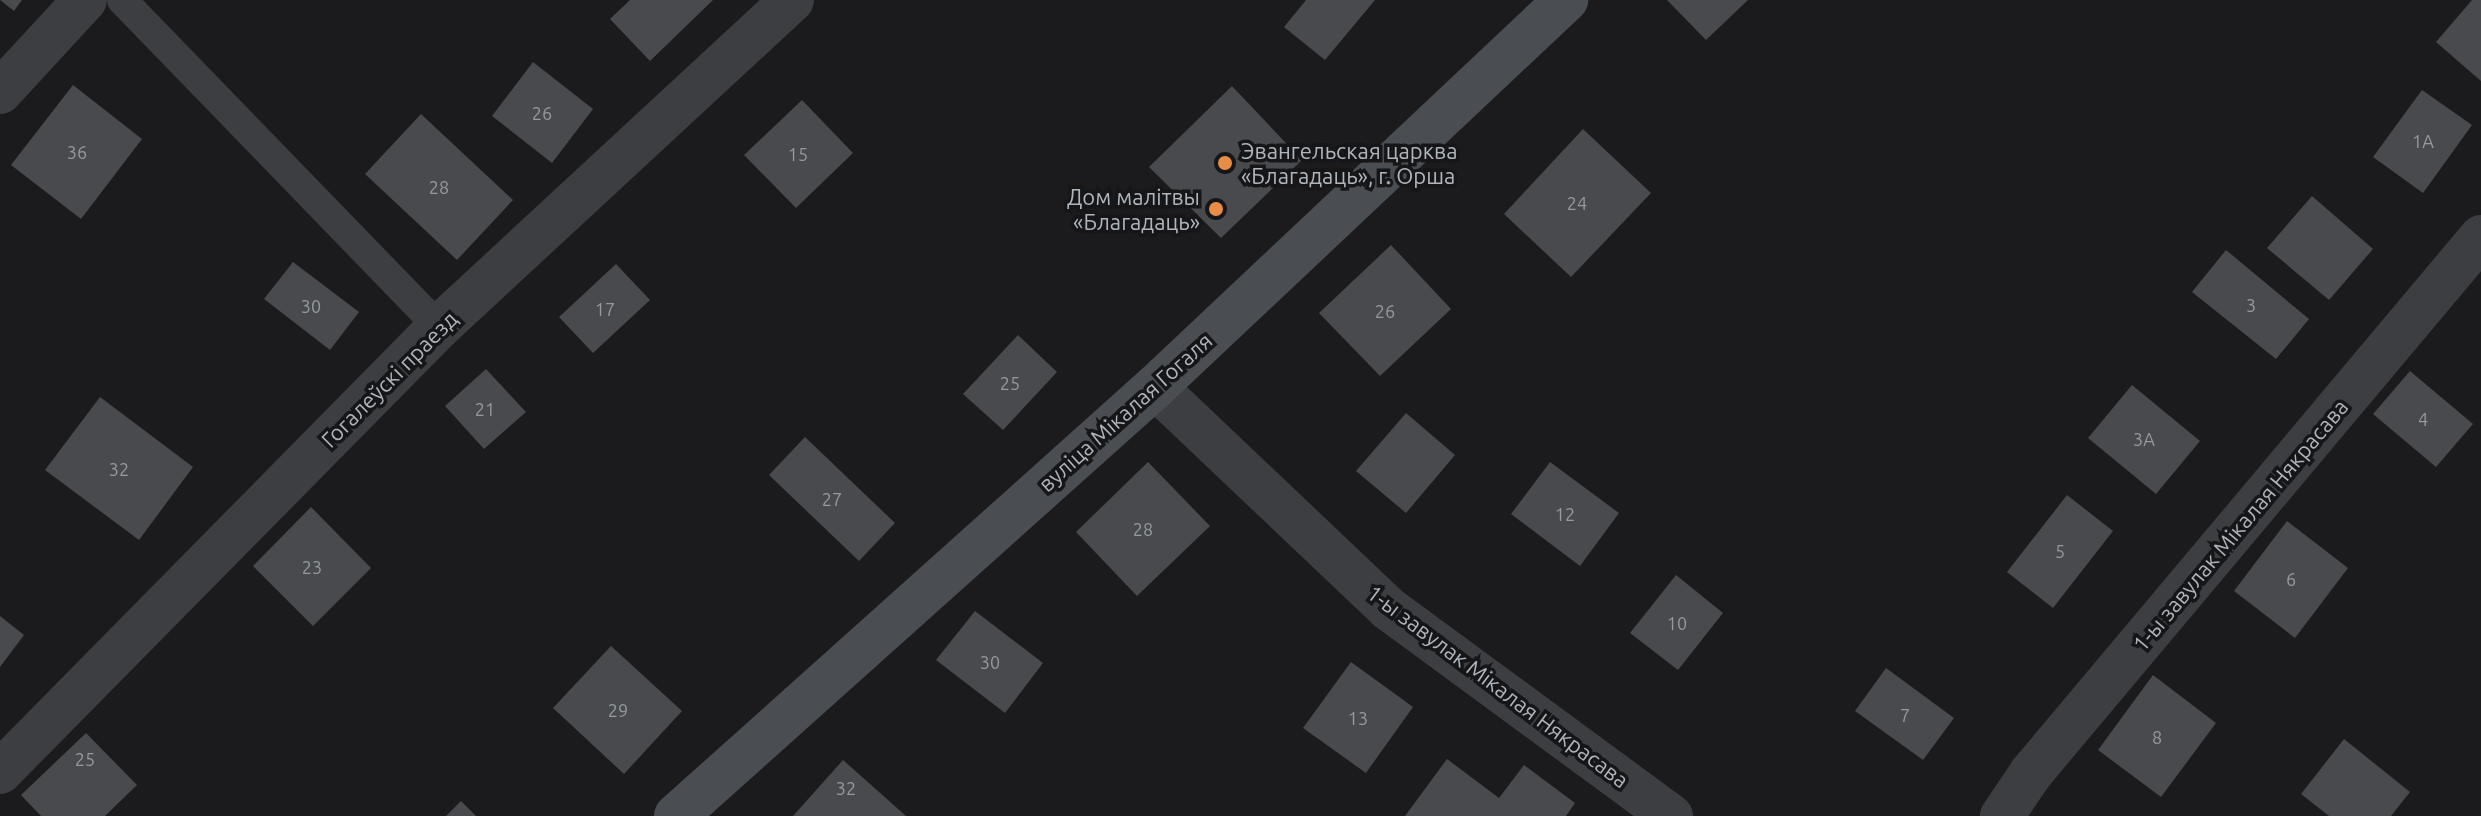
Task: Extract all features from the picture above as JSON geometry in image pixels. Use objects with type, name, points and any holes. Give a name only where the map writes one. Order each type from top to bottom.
[{"type":"street","points":[[0,92],[85,0]]},
{"type":"street","name":"Гогалеўскі праезд","points":[[0,772],[439,327],[792,0]]},
{"type":"street","name":"вуліца Мікалая Гогаля","points":[[676,816],[1155,387],[1566,0]]},
{"type":"street","name":"1-ы завулак Мікалая Някрасава","points":[[2002,816],[2031,773],[2481,237]]},
{"type":"street","name":"1-ы завулак Мікалая Някрасава","points":[[1155,387],[1389,609],[1671,816]]},
{"type":"lane","points":[[122,0],[439,327]]},
{"type":"building","points":[[0,0],[22,0],[14,11]]},
{"type":"building","points":[[630,0],[713,0],[650,61],[610,19]]},
{"type":"building","points":[[1306,0],[1375,0],[1325,60],[1284,27]]},
{"type":"building","points":[[1667,0],[1748,0],[1706,40]]},
{"type":"building","points":[[2472,0],[2481,0],[2481,81],[2436,42]]},
{"type":"building","points":[[533,62],[593,109],[552,163],[492,116]]},
{"type":"building","points":[[73,85],[142,139],[81,219],[11,165]]},
{"type":"building","name":"Эвангельская царква «Благадаць», г. Орша","points":[[1232,86],[1302,160],[1221,238],[1149,167]]},
{"type":"building","points":[[2422,90],[2472,125],[2423,193],[2373,157]]},
{"type":"building","points":[[802,100],[853,153],[796,208],[744,155]]},
{"type":"building","points":[[421,114],[513,200],[457,260],[365,174]]},
{"type":"building","points":[[1583,129],[1651,193],[1571,277],[1504,214]]},
{"type":"building","points":[[2312,196],[2373,249],[2329,300],[2267,248]]},
{"type":"building","points":[[1391,245],[1451,309],[1380,376],[1319,313]]},
{"type":"building","points":[[2226,250],[2309,319],[2276,359],[2192,292]]},
{"type":"building","points":[[293,262],[359,312],[330,350],[264,299]]},
{"type":"building","points":[[616,264],[650,300],[593,353],[559,317]]},
{"type":"building","points":[[1018,335],[1057,372],[1003,430],[963,394]]},
{"type":"building","points":[[486,369],[526,412],[484,449],[445,406]]},
{"type":"building","points":[[2410,371],[2473,424],[2436,467],[2373,414]]},
{"type":"building","points":[[2132,385],[2200,441],[2156,494],[2088,438]]},
{"type":"building","points":[[100,397],[193,467],[139,540],[45,470]]},
{"type":"building","points":[[1406,413],[1455,455],[1406,513],[1356,471]]},
{"type":"building","points":[[805,437],[895,523],[859,561],[769,475]]},
{"type":"building","points":[[1148,462],[1210,526],[1137,596],[1076,532]]},
{"type":"building","points":[[1550,462],[1619,513],[1580,566],[1511,514]]},
{"type":"building","points":[[2067,495],[2113,531],[2053,608],[2007,572]]},
{"type":"building","points":[[311,507],[371,568],[313,626],[253,566]]},
{"type":"building","points":[[2287,521],[2348,568],[2295,638],[2234,591]]},
{"type":"building","points":[[1676,575],[1723,613],[1678,670],[1630,633]]},
{"type":"building","points":[[975,611],[1043,663],[1005,713],[936,660]]},
{"type":"building","points":[[0,616],[24,635],[0,667]]},
{"type":"building","points":[[611,646],[682,711],[624,774],[553,708]]},
{"type":"building","points":[[1351,662],[1413,707],[1366,773],[1303,728]]},
{"type":"building","points":[[1886,668],[1954,718],[1923,760],[1855,711]]},
{"type":"building","points":[[2153,675],[2216,723],[2161,797],[2098,750]]},
{"type":"building","points":[[86,733],[137,785],[105,816],[41,816],[21,795]]},
{"type":"building","points":[[2344,739],[2410,792],[2391,816],[2329,816],[2301,794]]},
{"type":"building","points":[[1447,759],[1499,798],[1524,765],[1575,803],[1566,816],[1405,816]]},
{"type":"building","points":[[843,760],[906,816],[793,816]]},
{"type":"building","points":[[461,801],[476,816],[446,816]]},
{"type":"place","name":"Эвангельская царква «Благадаць», г. Орша","points":[[1225,163]]},
{"type":"place","name":"Дом малітвы «Благадаць»","points":[[1216,209]]}]
